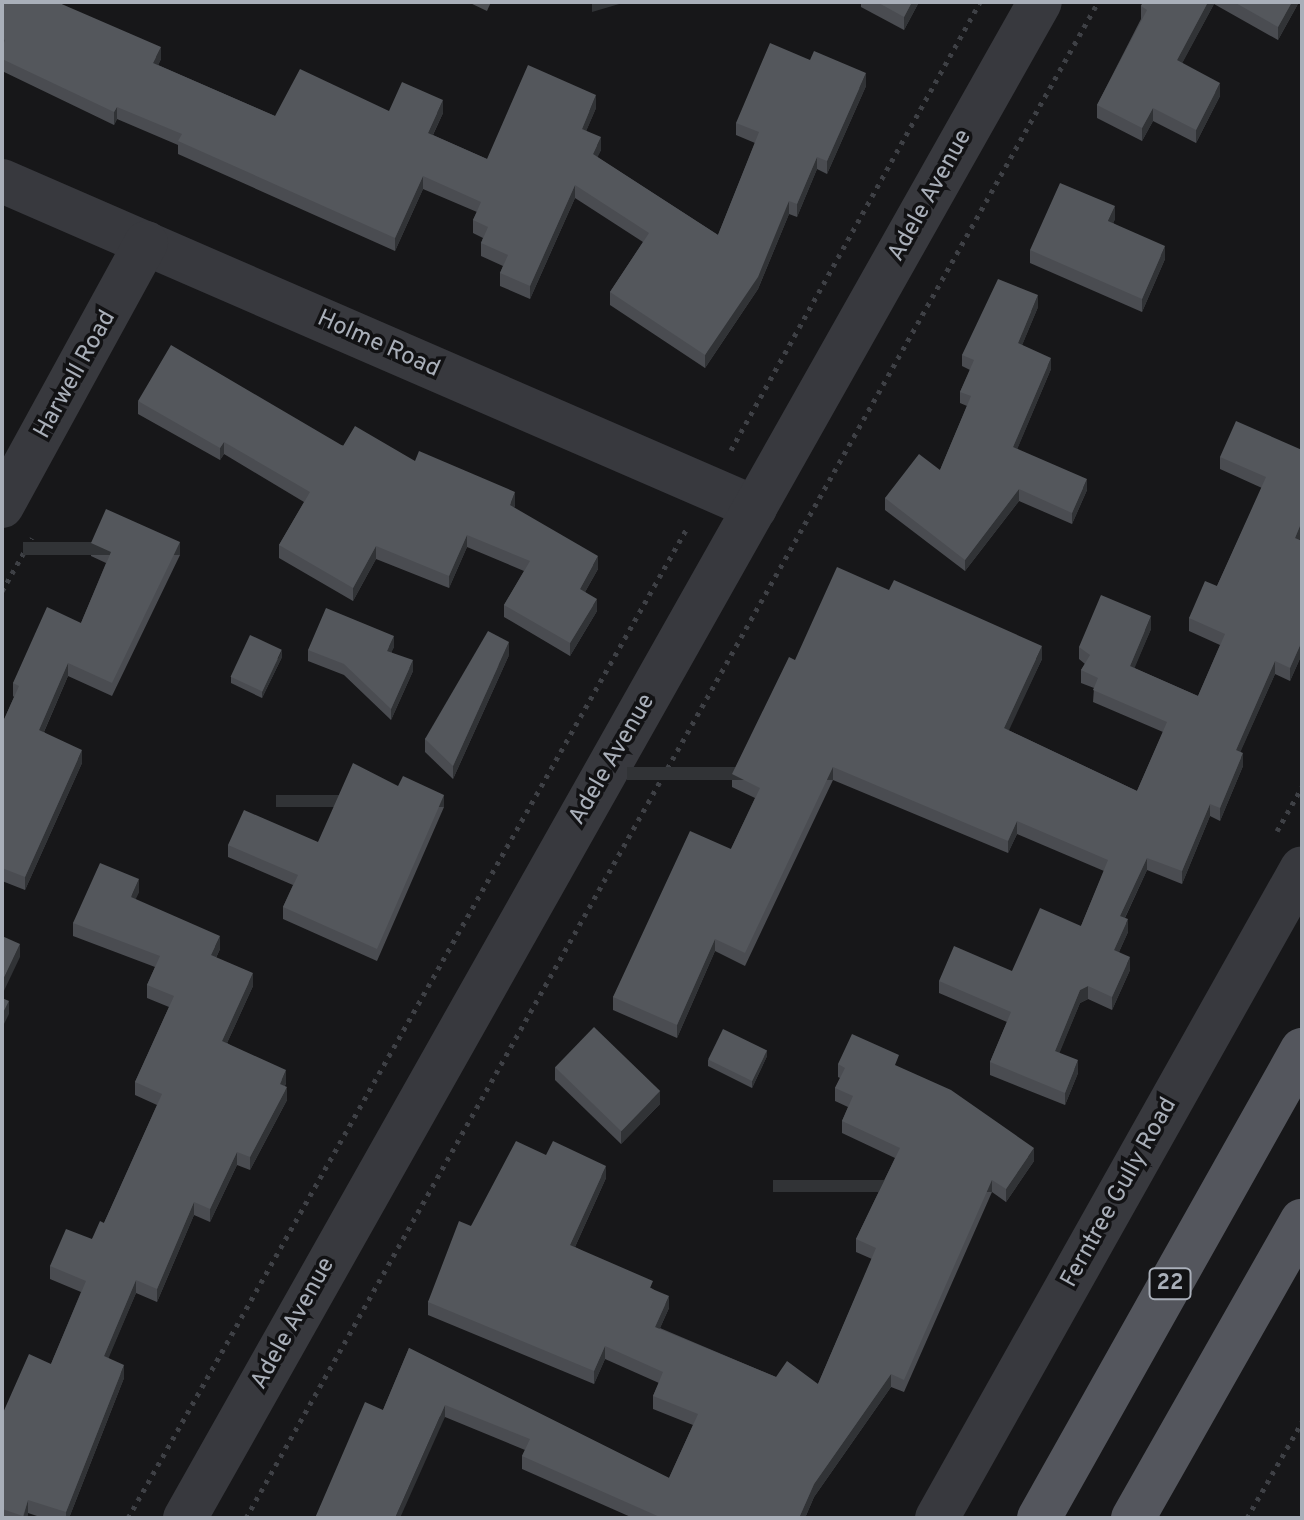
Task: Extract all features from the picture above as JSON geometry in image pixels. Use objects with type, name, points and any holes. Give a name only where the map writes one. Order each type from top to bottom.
[{"type":"main road","name":"22","points":[[1039,1518],[1302,1050]]},
{"type":"main road","points":[[1133,1518],[1302,1221]]},
{"type":"street","name":"Adele Avenue","points":[[185,1518],[1040,2]]},
{"type":"street","name":"Holme Road","points":[[2,181],[755,508]]},
{"type":"street","name":"Harwell Road","points":[[2,506],[146,243]]},
{"type":"street","name":"Ferntree Gully Road","points":[[937,1518],[1302,868]]},
{"type":"path","points":[[716,445],[730,452],[980,2]]},
{"type":"path","points":[[246,1518],[1098,2]]},
{"type":"path","points":[[128,1518],[689,525],[675,519]]},
{"type":"path","points":[[2,591],[34,536]]},
{"type":"path","points":[[1247,1518],[1302,1422]]},
{"type":"building","points":[[2,2],[57,2],[161,47],[153,63],[275,116],[300,69],[389,111],[402,82],[443,100],[428,133],[487,159],[528,65],[596,95],[582,129],[601,137],[593,154],[718,235],[759,132],[736,123],[770,43],[810,60],[814,51],[866,73],[827,161],[817,157],[797,204],[789,201],[758,277],[705,355],[610,292],[649,233],[575,185],[530,286],[500,273],[508,255],[481,243],[488,227],[473,220],[481,202],[423,176],[395,238],[178,141],[182,134],[117,107],[114,112],[2,59],[5,40],[2,39]]},
{"type":"building","points":[[877,2],[912,2],[904,17]]},
{"type":"building","points":[[1143,2],[1208,2],[1177,60],[1220,83],[1196,130],[1153,108],[1142,128],[1097,105],[1147,10],[1141,6]]},
{"type":"building","points":[[1234,2],[1292,2],[1278,27]]},
{"type":"building","points":[[1060,183],[1115,206],[1108,221],[1165,246],[1142,299],[1030,250]]},
{"type":"building","points":[[998,279],[1038,295],[1018,343],[1051,358],[1013,447],[1087,479],[1072,513],[1019,489],[965,560],[885,498],[919,454],[940,470],[971,396],[960,392],[974,360],[962,355]]},
{"type":"building","points":[[171,345],[343,446],[355,426],[415,461],[419,451],[515,492],[510,505],[598,556],[580,589],[597,599],[570,643],[504,605],[530,561],[467,535],[449,576],[376,546],[353,588],[279,545],[310,492],[224,442],[220,448],[138,401]]},
{"type":"building","points":[[1236,421],[1302,450],[1302,521],[1295,538],[1302,541],[1302,641],[1290,668],[1275,661],[1236,750],[1243,753],[1220,808],[1210,804],[1182,871],[1147,858],[1120,916],[1128,919],[1114,950],[1130,957],[1112,997],[1088,986],[1080,990],[1055,1051],[1078,1060],[1065,1093],[990,1062],[1011,1012],[939,981],[954,946],[1012,971],[1040,908],[1081,926],[1108,860],[1017,821],[1008,841],[833,767],[745,953],[715,939],[677,1025],[613,997],[690,831],[731,849],[760,788],[732,774],[789,657],[795,660],[837,567],[889,590],[894,580],[1042,646],[1004,728],[1137,791],[1167,722],[1093,690],[1098,678],[1081,670],[1090,655],[1079,647],[1101,595],[1151,616],[1130,666],[1198,696],[1225,634],[1189,618],[1205,581],[1217,586],[1266,477],[1220,457]]},
{"type":"building","points":[[106,509],[180,542],[112,683],[68,663],[39,730],[82,750],[25,877],[2,868],[2,724],[19,686],[13,683],[47,607],[81,623],[111,552],[91,543]]},
{"type":"building","points":[[326,608],[394,636],[387,651],[413,660],[391,709],[344,664],[308,650]]},
{"type":"building","points":[[488,631],[509,642],[453,766],[425,739]]},
{"type":"building","points":[[250,635],[282,650],[262,691],[231,677]]},
{"type":"building","points":[[353,763],[398,786],[403,776],[444,795],[377,949],[283,907],[298,875],[228,845],[244,810],[318,842]]},
{"type":"building","points":[[100,863],[139,879],[131,897],[220,936],[211,955],[253,973],[222,1041],[286,1070],[280,1084],[287,1087],[250,1157],[237,1152],[210,1209],[194,1202],[157,1289],[136,1280],[104,1356],[124,1365],[66,1512],[28,1500],[23,1516],[2,1509],[2,1415],[29,1354],[51,1364],[86,1281],[50,1266],[66,1229],[92,1239],[100,1221],[104,1223],[162,1094],[135,1082],[174,996],[147,985],[160,956],[73,923]]},
{"type":"building","points":[[2,936],[20,944],[2,982]]},
{"type":"building","points":[[2,998],[9,1001],[2,1015]]},
{"type":"building","points":[[594,1027],[660,1091],[621,1131],[555,1067]]},
{"type":"building","points":[[723,1029],[767,1050],[752,1081],[708,1060]]},
{"type":"building","points":[[852,1034],[899,1055],[895,1065],[951,1090],[1034,1148],[1006,1189],[992,1180],[904,1380],[891,1374],[814,1484],[799,1518],[662,1518],[522,1456],[530,1439],[445,1405],[395,1518],[315,1518],[365,1402],[383,1410],[409,1348],[669,1478],[698,1414],[653,1396],[663,1372],[605,1346],[594,1371],[428,1302],[459,1221],[471,1226],[516,1141],[546,1155],[553,1141],[606,1166],[570,1245],[653,1281],[650,1288],[669,1296],[655,1327],[776,1377],[787,1361],[818,1384],[876,1248],[856,1239],[900,1148],[842,1121],[853,1096],[835,1088],[845,1068],[838,1064]]}]
